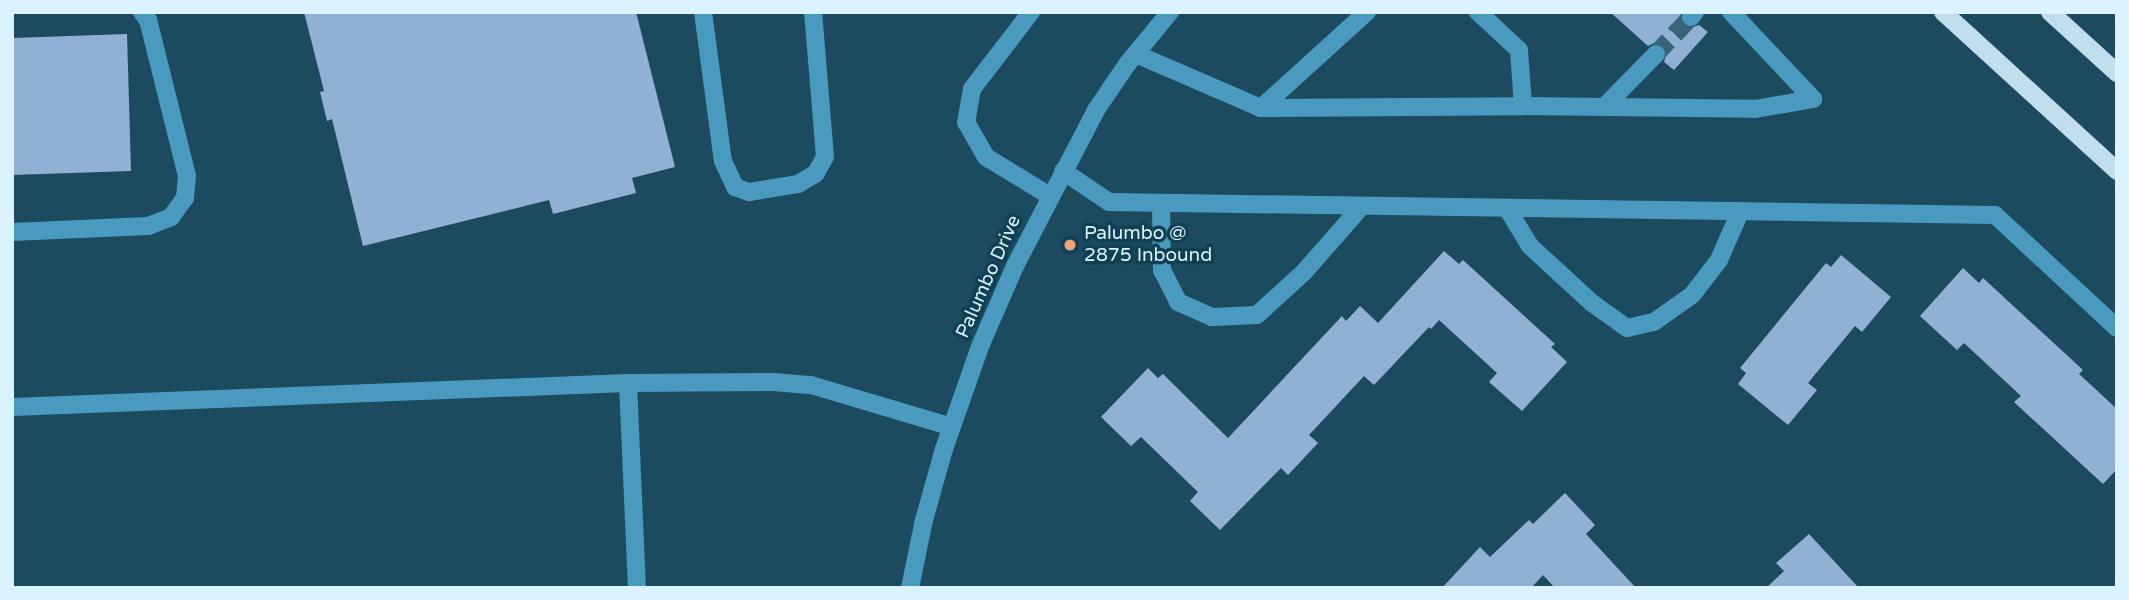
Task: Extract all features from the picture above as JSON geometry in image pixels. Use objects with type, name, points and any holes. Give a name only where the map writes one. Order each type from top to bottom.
[{"type":"main road","points":[[1943,12],[2117,171]]},
{"type":"main road","points":[[2050,12],[2117,73]]},
{"type":"street","points":[[12,232],[148,226],[171,217],[185,198],[187,176],[148,20],[142,12]]},
{"type":"street","points":[[702,12],[723,161],[734,187],[749,192],[798,184],[816,173],[825,157],[813,12]]},
{"type":"street","points":[[1031,12],[972,89],[966,122],[986,157],[1050,196]]},
{"type":"street","name":"Palumbo Drive","points":[[910,588],[924,520],[981,344],[1050,196],[1096,110],[1170,12]]},
{"type":"street","points":[[1261,108],[1367,12]]},
{"type":"street","points":[[1478,12],[1520,50],[1523,106]]},
{"type":"street","points":[[1136,54],[1261,108],[1523,106],[1755,109],[1814,99],[1731,12]]},
{"type":"street","points":[[1604,107],[1656,54]]},
{"type":"street","points":[[1063,171],[1109,202],[1995,215],[2117,328]]},
{"type":"street","points":[[1161,203],[1162,270],[1178,302],[1212,317],[1257,315],[1304,272],[1362,206]]},
{"type":"street","points":[[1507,208],[1530,246],[1592,303],[1627,328],[1654,322],[1692,295],[1719,260],[1740,212]]},
{"type":"street","points":[[12,407],[711,380],[811,385],[952,427]]},
{"type":"street","points":[[628,383],[638,588]]},
{"type":"building","points":[[304,12],[636,12],[675,167],[632,178],[636,193],[553,214],[549,200],[363,246],[332,119],[327,121],[320,92],[324,91]]},
{"type":"building","points":[[1610,12],[1681,12],[1680,20],[1684,26],[1690,28],[1699,25],[1708,32],[1674,70],[1664,62],[1667,52],[1663,45],[1654,43],[1648,46]]},
{"type":"building","points":[[127,34],[131,171],[12,175],[12,38]]},
{"type":"building","points":[[1444,251],[1459,264],[1463,260],[1555,344],[1551,347],[1567,362],[1522,411],[1489,382],[1497,373],[1439,320],[1431,329],[1429,327],[1374,385],[1364,376],[1309,435],[1318,443],[1288,475],[1281,468],[1220,530],[1190,501],[1198,492],[1141,437],[1131,446],[1101,417],[1148,368],[1158,378],[1163,374],[1228,438],[1342,316],[1346,321],[1360,306],[1378,323]]},
{"type":"building","points":[[1841,255],[1891,297],[1862,332],[1855,326],[1808,383],[1817,390],[1788,425],[1738,384],[1746,373],[1740,368],[1826,263],[1831,267]]},
{"type":"building","points":[[1963,268],[1979,283],[1983,278],[2083,370],[2079,374],[2117,409],[2117,469],[2103,484],[2014,402],[2021,396],[1964,343],[1957,350],[1920,316]]},
{"type":"building","points":[[1565,493],[1595,525],[1586,534],[1636,588],[1555,588],[1543,575],[1531,588],[1442,588],[1480,547],[1490,557],[1529,520],[1533,524]]},
{"type":"building","points":[[1809,534],[1859,588],[1766,588],[1784,571],[1776,563]]},
{"type":"tunnel","points":[[1656,54],[1691,17]]},
{"type":"place","name":"Palumbo @ 2875 Inbound","points":[[1070,245]]}]
